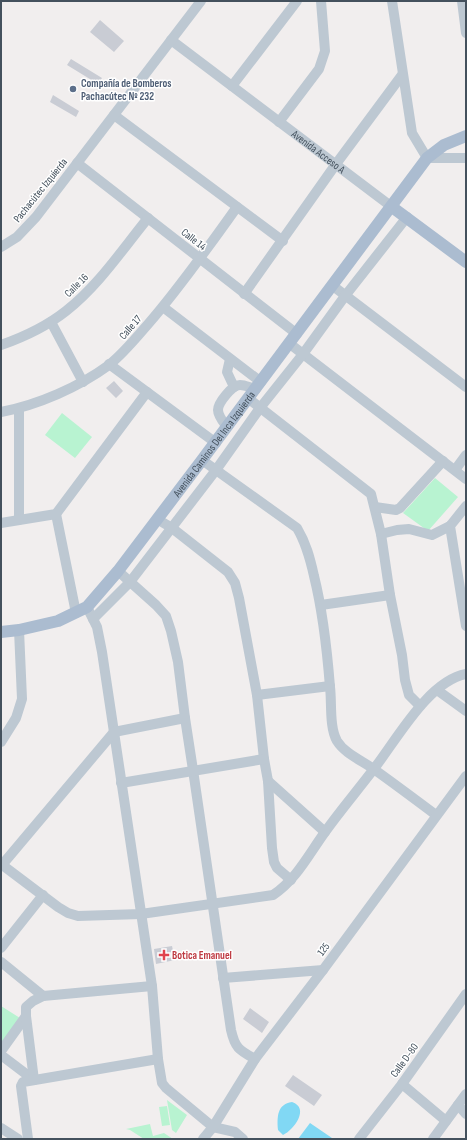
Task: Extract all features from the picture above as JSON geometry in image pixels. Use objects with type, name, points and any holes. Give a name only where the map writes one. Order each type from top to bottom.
[{"type":"main road","name":"Avenida Caminos Del Inca Izquierda","points":[[1,632],[19,630],[58,620],[87,607],[118,571],[158,519],[392,207],[427,158],[444,146],[466,136]]},
{"type":"main road","name":"Avenida Acceso A","points":[[392,207],[466,262]]},
{"type":"street","name":"Pachacútec Izquierda","points":[[1,247],[17,237],[36,217],[201,1]]},
{"type":"street","points":[[232,86],[297,1]]},
{"type":"street","points":[[280,122],[319,69],[325,51],[321,1]]},
{"type":"street","points":[[392,1],[412,133],[427,158],[466,158]]},
{"type":"street","points":[[462,1],[466,32]]},
{"type":"street","name":"Avenida Acceso A","points":[[171,40],[392,207]]},
{"type":"street","points":[[244,294],[283,241],[336,164],[402,75]]},
{"type":"street","points":[[114,115],[283,241]]},
{"type":"street","name":"Calle 14","points":[[77,163],[244,294],[293,339],[303,354],[466,479]]},
{"type":"street","name":"Calle 17","points":[[1,412],[19,408],[83,382],[126,350],[163,307],[238,207]]},
{"type":"street","points":[[93,619],[130,582],[216,470],[260,408],[407,217]]},
{"type":"street","name":"Calle 16","points":[[1,345],[26,335],[51,322],[66,311],[85,294],[106,271],[148,218]]},
{"type":"street","points":[[333,286],[466,387]]},
{"type":"street","points":[[163,307],[230,359],[255,390],[260,408],[371,494],[381,534],[390,595],[402,655],[404,680],[410,695],[420,706]]},
{"type":"street","points":[[51,322],[83,382]]},
{"type":"street","points":[[230,359],[227,372],[234,387]]},
{"type":"street","points":[[109,364],[216,442]]},
{"type":"street","points":[[227,427],[219,415],[218,410],[222,400],[234,387],[240,385],[255,390]]},
{"type":"street","points":[[1,523],[56,514],[147,392]]},
{"type":"street","points":[[19,408],[19,520]]},
{"type":"street","points":[[455,470],[466,455]]},
{"type":"street","points":[[202,460],[296,528],[304,540],[309,554],[321,605],[333,726],[336,740],[349,753],[374,769],[436,815]]},
{"type":"street","points":[[375,507],[396,510],[400,508],[442,461]]},
{"type":"street","points":[[381,534],[409,529],[432,535],[450,526],[466,506]]},
{"type":"street","points":[[56,514],[76,613]]},
{"type":"street","points":[[158,519],[172,528],[228,572],[235,583],[257,695],[268,781],[274,862],[277,868],[291,880]]},
{"type":"street","points":[[450,526],[466,626]]},
{"type":"street","points":[[118,571],[166,616],[178,662],[184,718],[194,770],[212,904],[234,1042],[236,1047],[255,1060]]},
{"type":"street","points":[[321,605],[390,595]]},
{"type":"street","points":[[87,607],[98,627],[101,646],[152,986],[158,1059],[162,1083],[213,1127],[235,1132],[243,1139]]},
{"type":"street","points":[[1,742],[16,718],[22,699],[19,630]]},
{"type":"street","points":[[184,718],[114,732],[1,865],[68,913],[78,916],[141,914],[273,895],[284,888],[291,880],[325,832],[420,706],[448,680],[466,674]]},
{"type":"street","points":[[257,695],[330,686]]},
{"type":"street","points":[[437,690],[466,711]]},
{"type":"street","points":[[121,783],[264,759]]},
{"type":"street","name":"125","points":[[202,1139],[213,1127],[255,1060],[466,776]]},
{"type":"street","points":[[268,781],[325,832]]},
{"type":"street","points":[[1,948],[43,895]]},
{"type":"street","points":[[1,962],[43,996]]},
{"type":"street","points":[[223,978],[323,970]]},
{"type":"street","points":[[34,1080],[26,1016],[26,1007],[33,1000],[43,996],[152,986]]},
{"type":"street","name":"Calle D-80","points":[[359,1139],[402,1084],[466,994]]},
{"type":"street","points":[[1,1051],[26,1016]]},
{"type":"street","points":[[1,1055],[34,1080]]},
{"type":"street","points":[[28,1139],[21,1086],[23,1082],[158,1059]]},
{"type":"street","points":[[402,1084],[446,1121]]},
{"type":"street","points":[[432,1139],[466,1094]]},
{"type":"street","points":[[458,1105],[466,1114]]},
{"type":"street","points":[[1,1128],[18,1139]]},
{"type":"green space","points":[[62,413],[92,437],[75,458],[45,435]]},
{"type":"green space","points":[[435,478],[458,497],[428,531],[403,513]]},
{"type":"green space","points":[[1,1006],[20,1018],[1,1045]]},
{"type":"green space","points":[[167,1100],[187,1115],[176,1133],[172,1130]]},
{"type":"green space","points":[[167,1106],[170,1125],[162,1126],[159,1107]]},
{"type":"green space","points":[[150,1124],[153,1136],[164,1133],[173,1139],[144,1139],[126,1129]]},
{"type":"water","points":[[292,1102],[300,1109],[300,1114],[292,1129],[283,1135],[278,1130],[279,1112],[283,1105]]},
{"type":"water","points":[[310,1123],[332,1138],[298,1139]]},
{"type":"building","points":[[100,20],[124,41],[114,52],[90,32]]},
{"type":"building","points":[[71,59],[102,78],[98,84],[67,65]]},
{"type":"building","points":[[53,95],[79,111],[76,117],[50,102]]},
{"type":"building","points":[[114,381],[123,391],[116,398],[106,388]]},
{"type":"building","name":"Botica Emanuel","points":[[172,946],[175,960],[156,964],[154,949]]},
{"type":"building","points":[[250,1008],[269,1022],[262,1033],[243,1019]]},
{"type":"building","points":[[293,1075],[322,1095],[314,1106],[285,1086]]},
{"type":"place","name":"Compañía de Bomberos Pachacútec Nº 232","points":[[73,89]]},
{"type":"place","name":"Botica Emanuel","points":[[164,955]]}]
